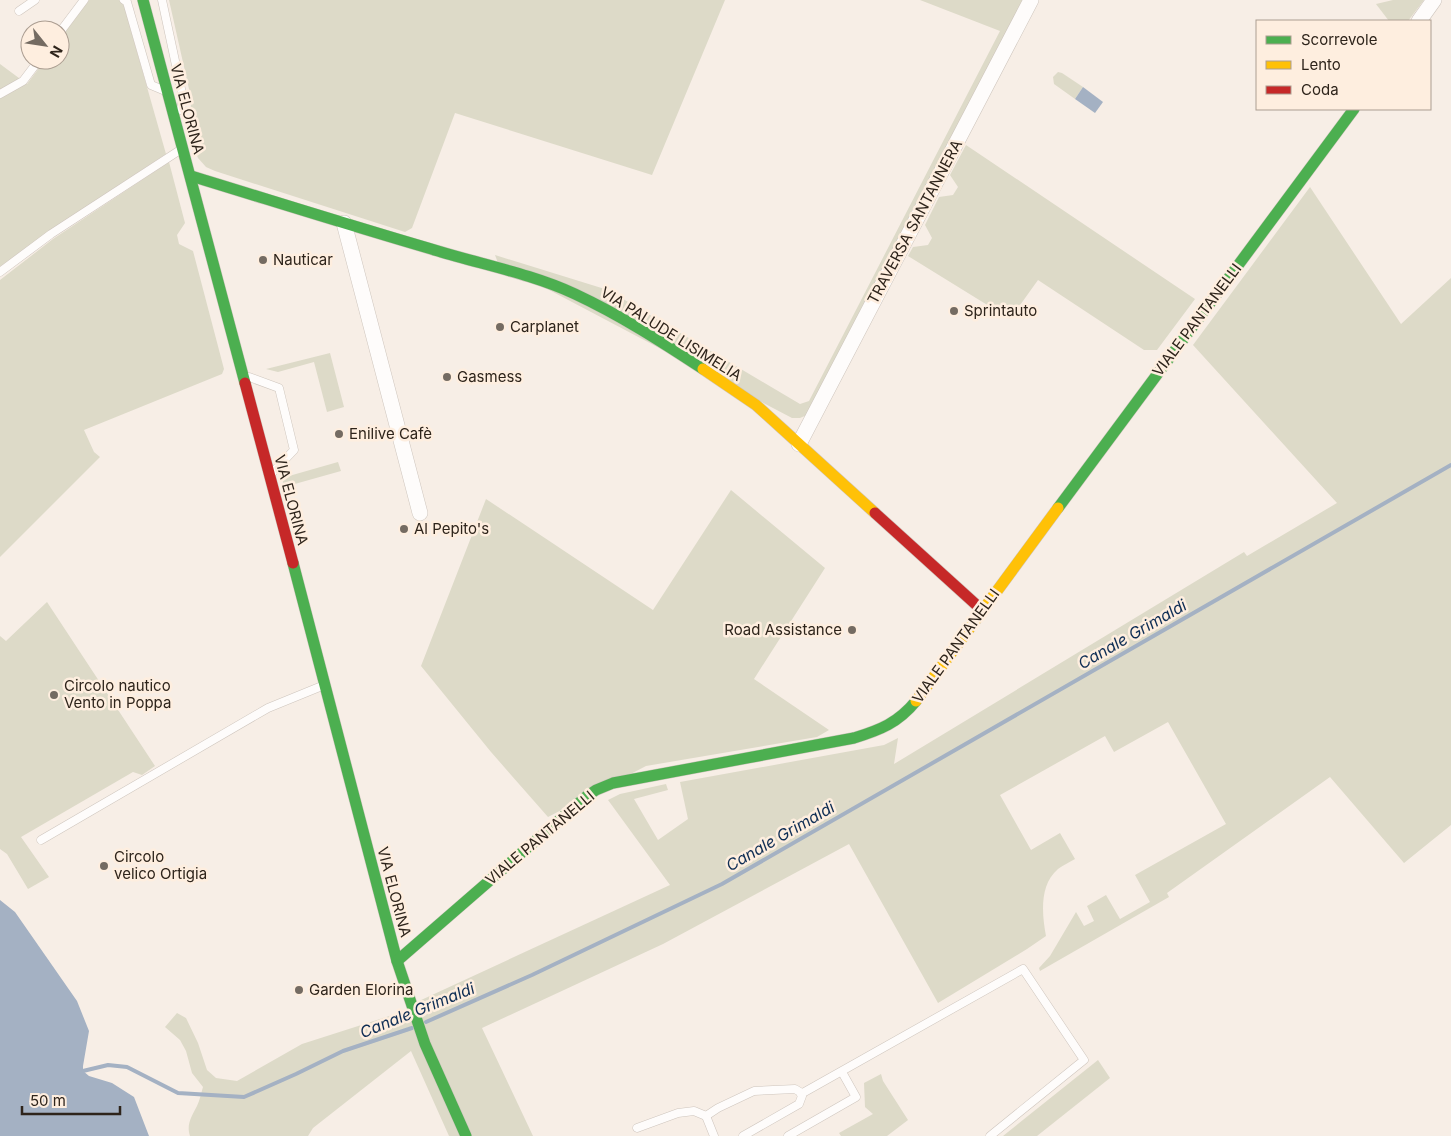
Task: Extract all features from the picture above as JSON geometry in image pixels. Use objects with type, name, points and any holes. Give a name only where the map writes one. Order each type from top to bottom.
[{"type":"street","name":"VIA ELORINA","points":[[142,0],[177,132],[191,176],[397,961],[425,1044],[466,1136]]},
{"type":"street","name":"TRAVERSA SANTANNERA","points":[[800,444],[1031,0]]},
{"type":"street","points":[[1420,20],[1434,0]]},
{"type":"street","name":"VIALE PANTANELLI","points":[[397,961],[596,790],[613,783],[854,738],[888,725],[910,708],[1353,110]]},
{"type":"street","name":"VIA PALUDE LISIMELIA","points":[[191,176],[542,281],[575,294],[657,340],[756,405],[982,610]]},
{"type":"street","points":[[344,223],[420,513]]},
{"type":"lane","points":[[19,11],[35,0]]},
{"type":"lane","points":[[69,20],[84,0]]},
{"type":"lane","points":[[124,0],[152,85],[167,92]]},
{"type":"lane","points":[[162,0],[183,98],[177,132]]},
{"type":"lane","points":[[0,94],[22,81],[31,70]]},
{"type":"lane","points":[[0,272],[51,234],[182,149]]},
{"type":"lane","points":[[243,375],[279,388],[294,450],[269,476]]},
{"type":"lane","points":[[41,840],[268,708],[324,685]]},
{"type":"lane","points":[[801,1094],[1023,969],[1084,1060],[990,1136]]},
{"type":"lane","points":[[788,1136],[856,1097],[842,1072]]},
{"type":"lane","points":[[706,1116],[718,1108],[754,1091],[795,1089],[801,1094]]},
{"type":"lane","points":[[743,1136],[799,1104],[801,1094]]},
{"type":"lane","points":[[637,1128],[678,1113],[694,1111],[706,1116],[714,1136]]},
{"type":"shaded area","points":[[89,0],[119,0],[124,6],[166,154],[49,231],[0,267],[0,64],[27,84],[38,70],[70,70],[70,26]]},
{"type":"shaded area","points":[[169,0],[725,0],[652,175],[455,113],[412,228],[405,232],[206,167],[198,158],[190,137],[191,98]]},
{"type":"shaded area","points":[[920,0],[1024,0],[807,415],[800,418],[792,418],[498,263],[495,255],[608,290],[800,404],[809,401],[1000,31]]},
{"type":"shaded area","points":[[1393,0],[1424,0],[1409,20],[1388,20],[1376,4]]},
{"type":"shaded area","points":[[1058,72],[1083,87],[1075,99],[1054,84],[1053,77]]},
{"type":"shaded area","points":[[966,145],[1195,299],[1157,350],[1144,350],[1038,280],[1010,319],[908,256],[913,247],[928,245],[932,238],[925,225],[939,197],[953,195],[958,187],[950,175]]},
{"type":"shaded area","points":[[169,162],[185,223],[177,235],[179,244],[193,251],[224,369],[222,374],[84,430],[94,452],[100,457],[0,557],[0,280],[53,239]]},
{"type":"shaded area","points":[[1310,187],[1401,324],[1451,278],[1451,825],[1404,863],[1330,777],[1167,893],[1169,897],[1040,971],[1039,968],[1050,956],[1076,912],[1084,926],[1094,921],[1087,906],[1106,895],[1120,919],[1150,902],[1135,875],[1226,824],[1168,722],[1114,752],[1105,736],[1000,795],[1031,850],[1060,833],[1075,859],[1058,869],[1048,883],[1043,901],[1046,936],[938,1003],[849,844],[663,944],[482,1028],[533,1136],[449,1136],[411,1051],[313,1128],[308,1136],[190,1136],[189,1124],[203,1087],[192,1073],[186,1051],[180,1040],[165,1027],[177,1013],[186,1018],[198,1043],[207,1070],[216,1078],[237,1081],[302,1044],[405,1011],[419,1001],[670,885],[608,800],[620,794],[666,784],[668,790],[634,799],[658,840],[688,819],[680,782],[884,745],[898,738],[894,764],[1244,552],[1247,556],[1337,503],[1193,345]]},
{"type":"shaded area","points":[[330,353],[344,407],[327,412],[314,362],[278,372],[266,369]]},
{"type":"shaded area","points":[[338,462],[341,471],[284,487],[282,478]]},
{"type":"shaded area","points":[[731,490],[825,568],[754,679],[829,730],[817,737],[646,766],[548,817],[491,752],[421,666],[486,499],[653,610]]},
{"type":"shaded area","name":"Circolo nautico Vento in Poppa","points":[[47,602],[155,766],[142,775],[133,772],[21,837],[49,877],[28,889],[7,854],[0,849],[0,636],[6,641]]},
{"type":"shaded area","points":[[1098,1060],[1110,1078],[1037,1136],[1003,1136]]},
{"type":"shaded area","points":[[881,1074],[883,1081],[908,1120],[887,1136],[841,1136],[839,1133],[873,1114],[865,1107],[864,1083]]},
{"type":"water","points":[[1083,87],[1103,102],[1095,113],[1075,99]]},
{"type":"water","points":[[0,900],[15,912],[77,1001],[89,1031],[83,1071],[89,1076],[112,1083],[134,1097],[149,1136],[0,1136]]},
{"type":"waterway","name":"Canale Grimaldi","points":[[426,1022],[532,975],[722,884],[1451,465]]},
{"type":"waterway","name":"Canale Grimaldi","points":[[83,1071],[108,1065],[127,1067],[178,1093],[244,1097],[343,1051],[412,1028]]},
{"type":"traffic: fast","points":[[143,0],[245,383]]},
{"type":"traffic: fast","points":[[1058,508],[1353,110]]},
{"type":"traffic: fast","points":[[191,176],[407,242],[525,275],[559,287],[592,302],[624,320],[703,369]]},
{"type":"traffic: fast","points":[[293,563],[397,961],[425,1044],[466,1136]]},
{"type":"traffic: fast","points":[[397,961],[596,790],[613,783],[854,738],[888,725],[902,715],[916,701]]},
{"type":"traffic: slow","points":[[703,369],[756,405],[875,513]]},
{"type":"traffic: slow","points":[[916,701],[1058,508]]},
{"type":"traffic: jam","points":[[245,383],[293,563]]},
{"type":"traffic: jam","points":[[875,513],[982,610]]},
{"type":"place","name":"Nauticar","points":[[263,260]]},
{"type":"place","name":"Sprintauto","points":[[954,311]]},
{"type":"place","name":"Carplanet","points":[[500,327]]},
{"type":"place","name":"Gasmess","points":[[447,377]]},
{"type":"place","name":"Enilive Cafè","points":[[339,434]]},
{"type":"place","name":"Al Pepito's","points":[[404,529]]},
{"type":"place","name":"Road Assistance","points":[[852,630]]},
{"type":"place","name":"Circolo nautico Vento in Poppa","points":[[54,695]]},
{"type":"place","name":"Circolo velico Ortigia","points":[[104,866]]},
{"type":"place","name":"Garden Elorina","points":[[299,990]]}]
